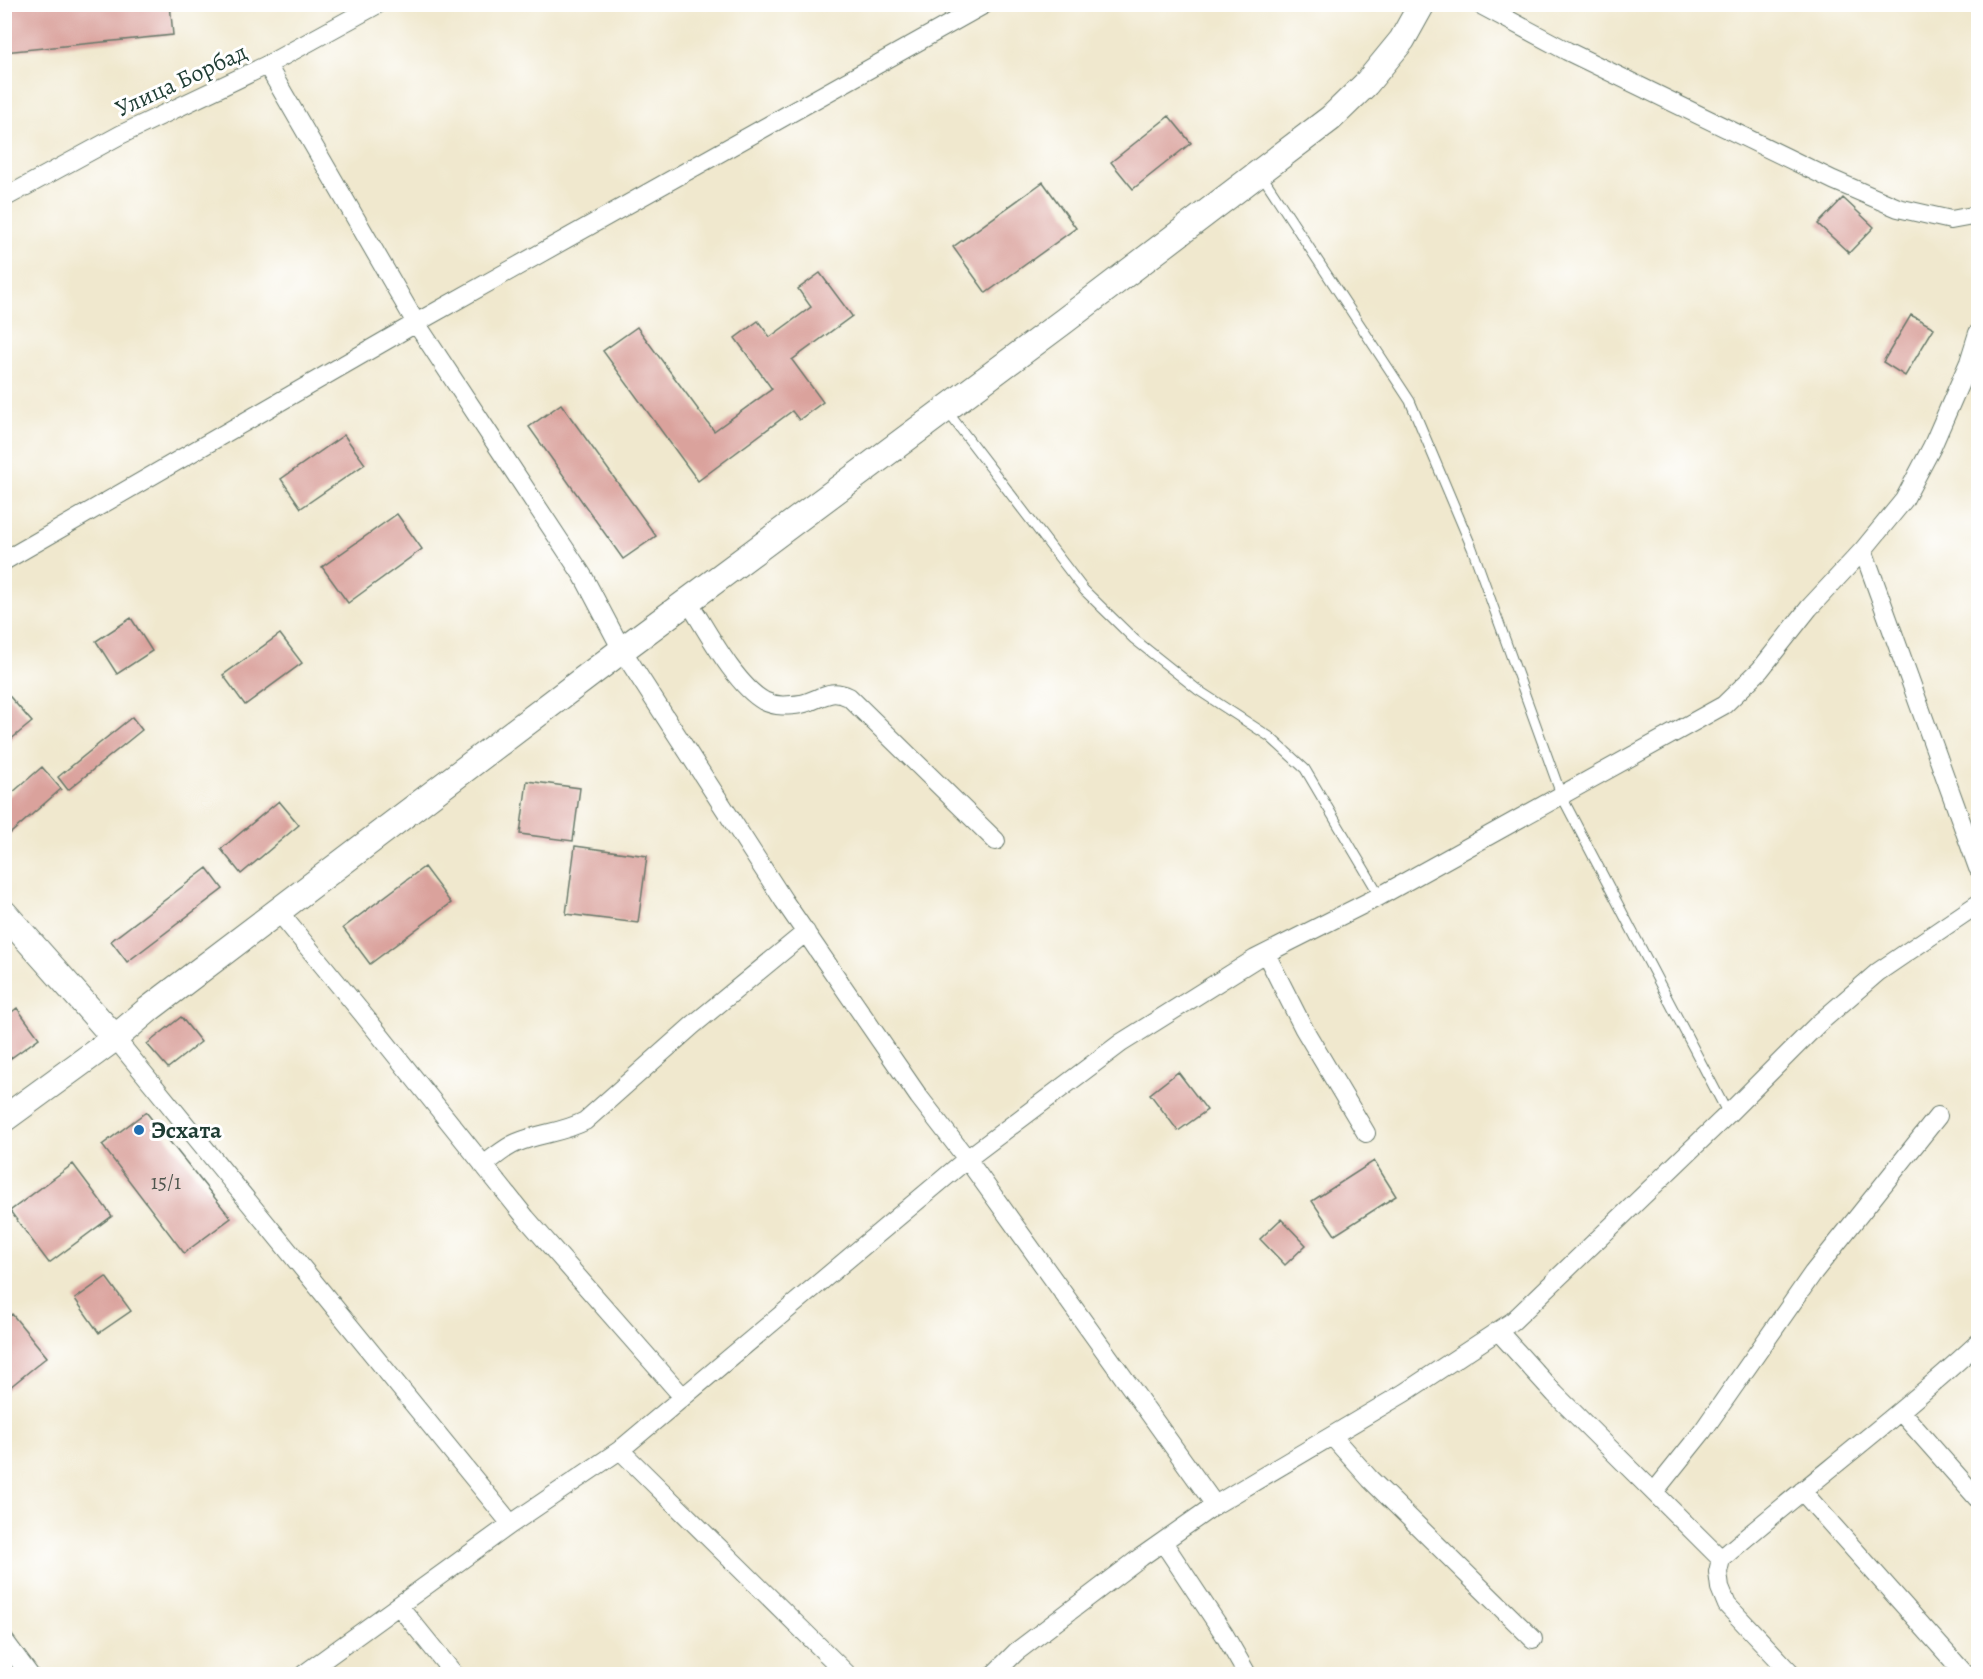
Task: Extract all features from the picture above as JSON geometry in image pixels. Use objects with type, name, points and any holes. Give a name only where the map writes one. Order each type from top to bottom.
[{"type":"street","name":"Улица Борбад","points":[[4,198],[120,135],[267,65],[378,4]]},
{"type":"street","points":[[4,561],[416,323],[986,4]]},
{"type":"street","points":[[4,1119],[115,1038],[278,911],[688,600],[946,409],[1331,118],[1366,84],[1402,40],[1422,4]]},
{"type":"street","points":[[1479,4],[1567,51],[1833,180],[1898,208],[1951,219],[1978,215]]},
{"type":"street","points":[[267,65],[416,323],[583,576],[622,650],[806,932],[919,1097],[967,1159],[1215,1505]]},
{"type":"street","points":[[304,1674],[511,1524],[620,1450],[967,1159],[1121,1044],[1266,954],[1380,896],[1724,705],[1760,670],[1809,608],[1863,550],[1904,500],[1932,447],[1969,362],[1978,333]]},
{"type":"street","points":[[1863,550],[1978,868]]},
{"type":"street","points":[[688,600],[728,662],[753,693],[766,702],[779,706],[803,703],[826,694],[840,693],[849,697],[996,841]]},
{"type":"street","points":[[994,1674],[1016,1652],[1215,1505],[1404,1393],[1513,1321],[1818,1024],[1878,972],[1978,904]]},
{"type":"street","points":[[278,911],[526,1218],[682,1397]]},
{"type":"street","points":[[4,913],[115,1038],[511,1524]]},
{"type":"street","points":[[483,1165],[514,1144],[540,1135],[569,1130],[585,1121],[693,1025],[806,932]]},
{"type":"street","points":[[1266,954],[1304,1029],[1366,1133]]},
{"type":"street","points":[[1654,1492],[1702,1432],[1813,1273],[1938,1116]]},
{"type":"street","points":[[1498,1331],[1555,1394],[1720,1559]]},
{"type":"street","points":[[1791,1674],[1727,1605],[1720,1588],[1718,1572],[1720,1559],[1901,1412],[1978,1343]]},
{"type":"street","points":[[1901,1412],[1978,1499]]},
{"type":"street","points":[[1332,1436],[1378,1488],[1533,1639]]},
{"type":"street","points":[[620,1450],[847,1674]]},
{"type":"street","points":[[1802,1491],[1965,1674]]},
{"type":"street","points":[[1163,1542],[1224,1634],[1247,1674]]},
{"type":"street","points":[[399,1606],[454,1674]]},
{"type":"street","points":[[4,1640],[29,1674]]},
{"type":"lane","points":[[1260,172],[1410,401],[1472,548],[1562,796],[1728,1114]]},
{"type":"lane","points":[[946,409],[1084,590],[1134,639],[1198,690],[1270,737],[1305,769],[1380,896]]},
{"type":"building","points":[[4,4],[170,4],[173,35],[4,52]]},
{"type":"building","points":[[1169,116],[1191,143],[1133,189],[1111,162]]},
{"type":"building","points":[[1043,182],[1076,228],[986,293],[953,247]]},
{"type":"building","points":[[1843,198],[1874,227],[1849,253],[1818,224]]},
{"type":"building","points":[[820,273],[852,316],[792,360],[823,402],[799,420],[792,411],[698,481],[603,351],[637,327],[714,431],[772,389],[735,338],[758,321],[770,337],[811,307],[798,289]]},
{"type":"building","points":[[1911,315],[1934,328],[1905,376],[1883,362]]},
{"type":"building","points":[[561,404],[656,536],[623,559],[529,427]]},
{"type":"building","points":[[344,435],[365,464],[301,508],[281,479]]},
{"type":"building","points":[[397,514],[422,549],[348,603],[322,567]]},
{"type":"building","points":[[131,618],[152,651],[117,674],[96,641]]},
{"type":"building","points":[[280,634],[302,663],[245,705],[223,675]]},
{"type":"building","points":[[4,690],[32,722],[4,745]]},
{"type":"building","points":[[132,717],[142,730],[68,790],[58,777]]},
{"type":"building","points":[[42,767],[61,789],[5,838],[5,799]]},
{"type":"building","points":[[527,781],[580,788],[573,841],[520,834]]},
{"type":"building","points":[[279,801],[299,825],[241,874],[221,849]]},
{"type":"building","points":[[575,846],[647,856],[638,923],[566,914]]},
{"type":"building","points":[[424,867],[451,903],[370,964],[343,928]]},
{"type":"building","points":[[207,868],[223,889],[127,962],[111,941]]},
{"type":"building","points":[[17,1008],[39,1038],[4,1063],[4,1018]]},
{"type":"building","points":[[181,1017],[201,1042],[168,1068],[147,1044]]},
{"type":"building","points":[[1178,1072],[1207,1110],[1178,1131],[1150,1094]]},
{"type":"building","points":[[146,1112],[231,1218],[184,1253],[102,1145]]},
{"type":"building","points":[[1374,1161],[1396,1196],[1335,1235],[1312,1201]]},
{"type":"building","points":[[73,1164],[112,1216],[49,1263],[10,1211]]},
{"type":"building","points":[[1281,1219],[1306,1245],[1285,1265],[1260,1239]]},
{"type":"building","points":[[106,1277],[131,1311],[99,1333],[75,1299]]},
{"type":"building","points":[[12,1314],[47,1357],[4,1392],[4,1321]]},
{"type":"place","name":"Эсхата","points":[[139,1130]]}]
